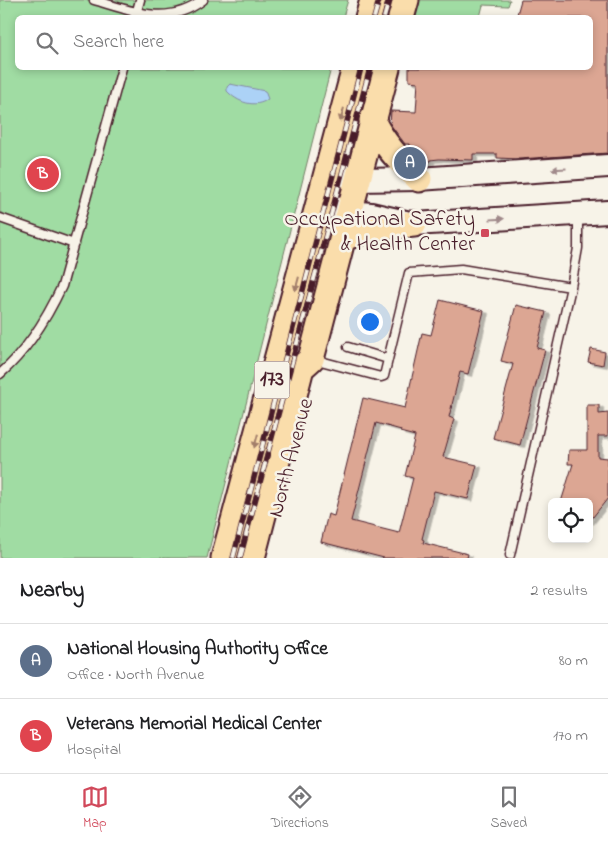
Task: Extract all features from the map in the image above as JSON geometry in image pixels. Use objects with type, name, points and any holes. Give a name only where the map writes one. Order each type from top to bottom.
[{"type":"main road","points":[[369,15],[373,0]]},
{"type":"main road","points":[[402,15],[406,0]]},
{"type":"main road","name":"North Avenue","points":[[224,558],[354,70]]},
{"type":"main road","name":"North Avenue","points":[[257,555],[301,368],[311,359],[386,70]]},
{"type":"main road","points":[[372,120],[378,134],[389,149],[419,179]]},
{"type":"main road","points":[[328,170],[358,180],[419,179],[608,166]]},
{"type":"main road","points":[[319,203],[349,212],[371,214],[414,224]]},
{"type":"main road","points":[[342,238],[372,228],[608,212]]},
{"type":"lane","points":[[94,0],[136,15],[170,15],[188,10],[203,0]]},
{"type":"lane","points":[[136,15],[140,0]]},
{"type":"lane","points":[[0,374],[26,345],[50,312],[62,286],[121,70]]},
{"type":"lane","points":[[510,555],[571,287],[578,248],[578,213]]},
{"type":"lane","points":[[0,218],[74,244]]},
{"type":"lane","points":[[311,359],[381,377],[385,373],[409,273],[461,269],[571,287]]},
{"type":"lane","points":[[348,348],[388,360]]},
{"type":"green space","points":[[0,0],[348,0],[344,15],[15,15],[15,70],[330,70],[207,558],[0,558]]},
{"type":"green space","points":[[411,0],[510,0],[508,6],[483,5],[480,15],[407,15]]},
{"type":"water","points":[[230,84],[265,91],[268,99],[258,104],[246,103],[227,91],[227,87]]},
{"type":"building","points":[[521,0],[608,0],[608,153],[519,159],[497,158],[497,154],[473,154],[473,160],[439,159],[422,162],[410,150],[410,144],[405,144],[390,124],[391,111],[416,112],[418,82],[409,81],[409,70],[593,70],[593,15],[517,15]]},
{"type":"building","points":[[440,300],[484,311],[468,374],[460,372],[449,417],[454,419],[443,457],[477,465],[468,499],[434,491],[422,539],[424,540],[423,543],[468,554],[467,558],[384,558],[321,542],[328,514],[334,516],[363,398],[405,408],[422,333],[431,335]],"holes":[[[376,423],[401,430],[400,432],[415,436],[405,476],[413,478],[399,533],[351,521]]]},
{"type":"building","points":[[516,305],[546,312],[537,348],[545,350],[520,445],[493,438],[513,364],[501,361]]},
{"type":"building","points":[[591,349],[605,352],[603,365],[588,362]]},
{"type":"building","points":[[587,405],[599,405],[599,414],[608,413],[608,436],[598,436],[598,457],[608,458],[608,498],[593,517],[593,498],[562,498],[573,464],[568,464],[569,450],[587,450]]},
{"type":"railway","points":[[375,15],[379,0]]},
{"type":"railway","points":[[385,15],[389,0]]},
{"type":"railway","points":[[233,558],[360,70]]},
{"type":"railway","points":[[240,558],[369,70]]},
{"type":"place","name":"National Housing Authority Office","points":[[410,163]]},
{"type":"place","name":"Veterans Memorial Medical Center","points":[[43,174]]},
{"type":"place","name":"Occupational Safety & Health Center","points":[[485,233]]}]
